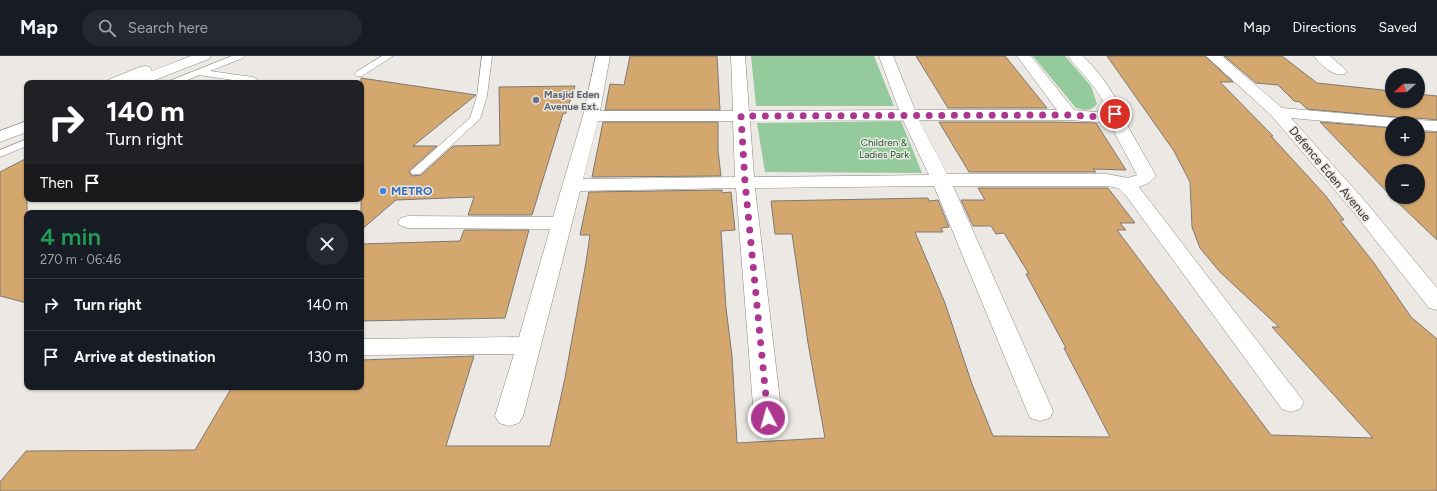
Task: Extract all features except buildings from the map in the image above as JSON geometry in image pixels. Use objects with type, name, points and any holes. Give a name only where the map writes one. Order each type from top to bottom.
[{"type":"street","points":[[120,80],[183,56]]},
{"type":"street","points":[[141,80],[204,56]]},
{"type":"street","points":[[509,416],[591,116],[603,56]]},
{"type":"street","points":[[738,56],[745,182],[768,418]]},
{"type":"street","points":[[886,56],[908,114],[941,180],[1040,411]]},
{"type":"street","points":[[1024,56],[1069,115]]},
{"type":"street","points":[[1075,56],[1086,67],[1112,106],[1115,114],[1109,119]]},
{"type":"street","name":"Defence Eden Avenue","points":[[1213,56],[1239,77],[1277,112],[1358,205],[1437,303]]},
{"type":"street","points":[[1321,56],[1340,70]]},
{"type":"street","points":[[1277,112],[1385,122]]},
{"type":"street","points":[[591,116],[908,114],[1069,115],[1099,117],[1118,123],[1147,176],[1138,182],[1125,185]]},
{"type":"street","points":[[0,127],[24,117]]},
{"type":"street","points":[[1425,125],[1437,126]]},
{"type":"street","points":[[0,137],[24,127]]},
{"type":"street","points":[[571,185],[941,180],[1107,180],[1125,185],[1134,193],[1291,402]]},
{"type":"street","points":[[408,222],[561,222]]},
{"type":"street","points":[[364,347],[528,345]]},
{"type":"lane","points":[[180,80],[240,56]]},
{"type":"lane","points":[[359,74],[388,56]]},
{"type":"lane","points":[[416,172],[475,119],[482,96],[487,56]]},
{"type":"lane","points":[[200,72],[253,80]]},
{"type":"lane","points":[[0,154],[24,143]]},
{"type":"green space","points":[[751,56],[874,56],[894,106],[756,106]]},
{"type":"green space","points":[[1033,56],[1065,56],[1091,86],[1097,104],[1095,107],[1085,110],[1076,108]]},
{"type":"green space","name":"Children & Ladies Park","points":[[901,121],[922,173],[765,172],[757,123]]},
{"type":"place","name":"Masjid Eden Avenue Ext.","points":[[536,100]]},
{"type":"place","name":"METRO","points":[[383,191]]},
{"type":"route","points":[[768,418],[745,182],[741,116],[908,114],[1069,115],[1109,119],[1115,114]]}]
